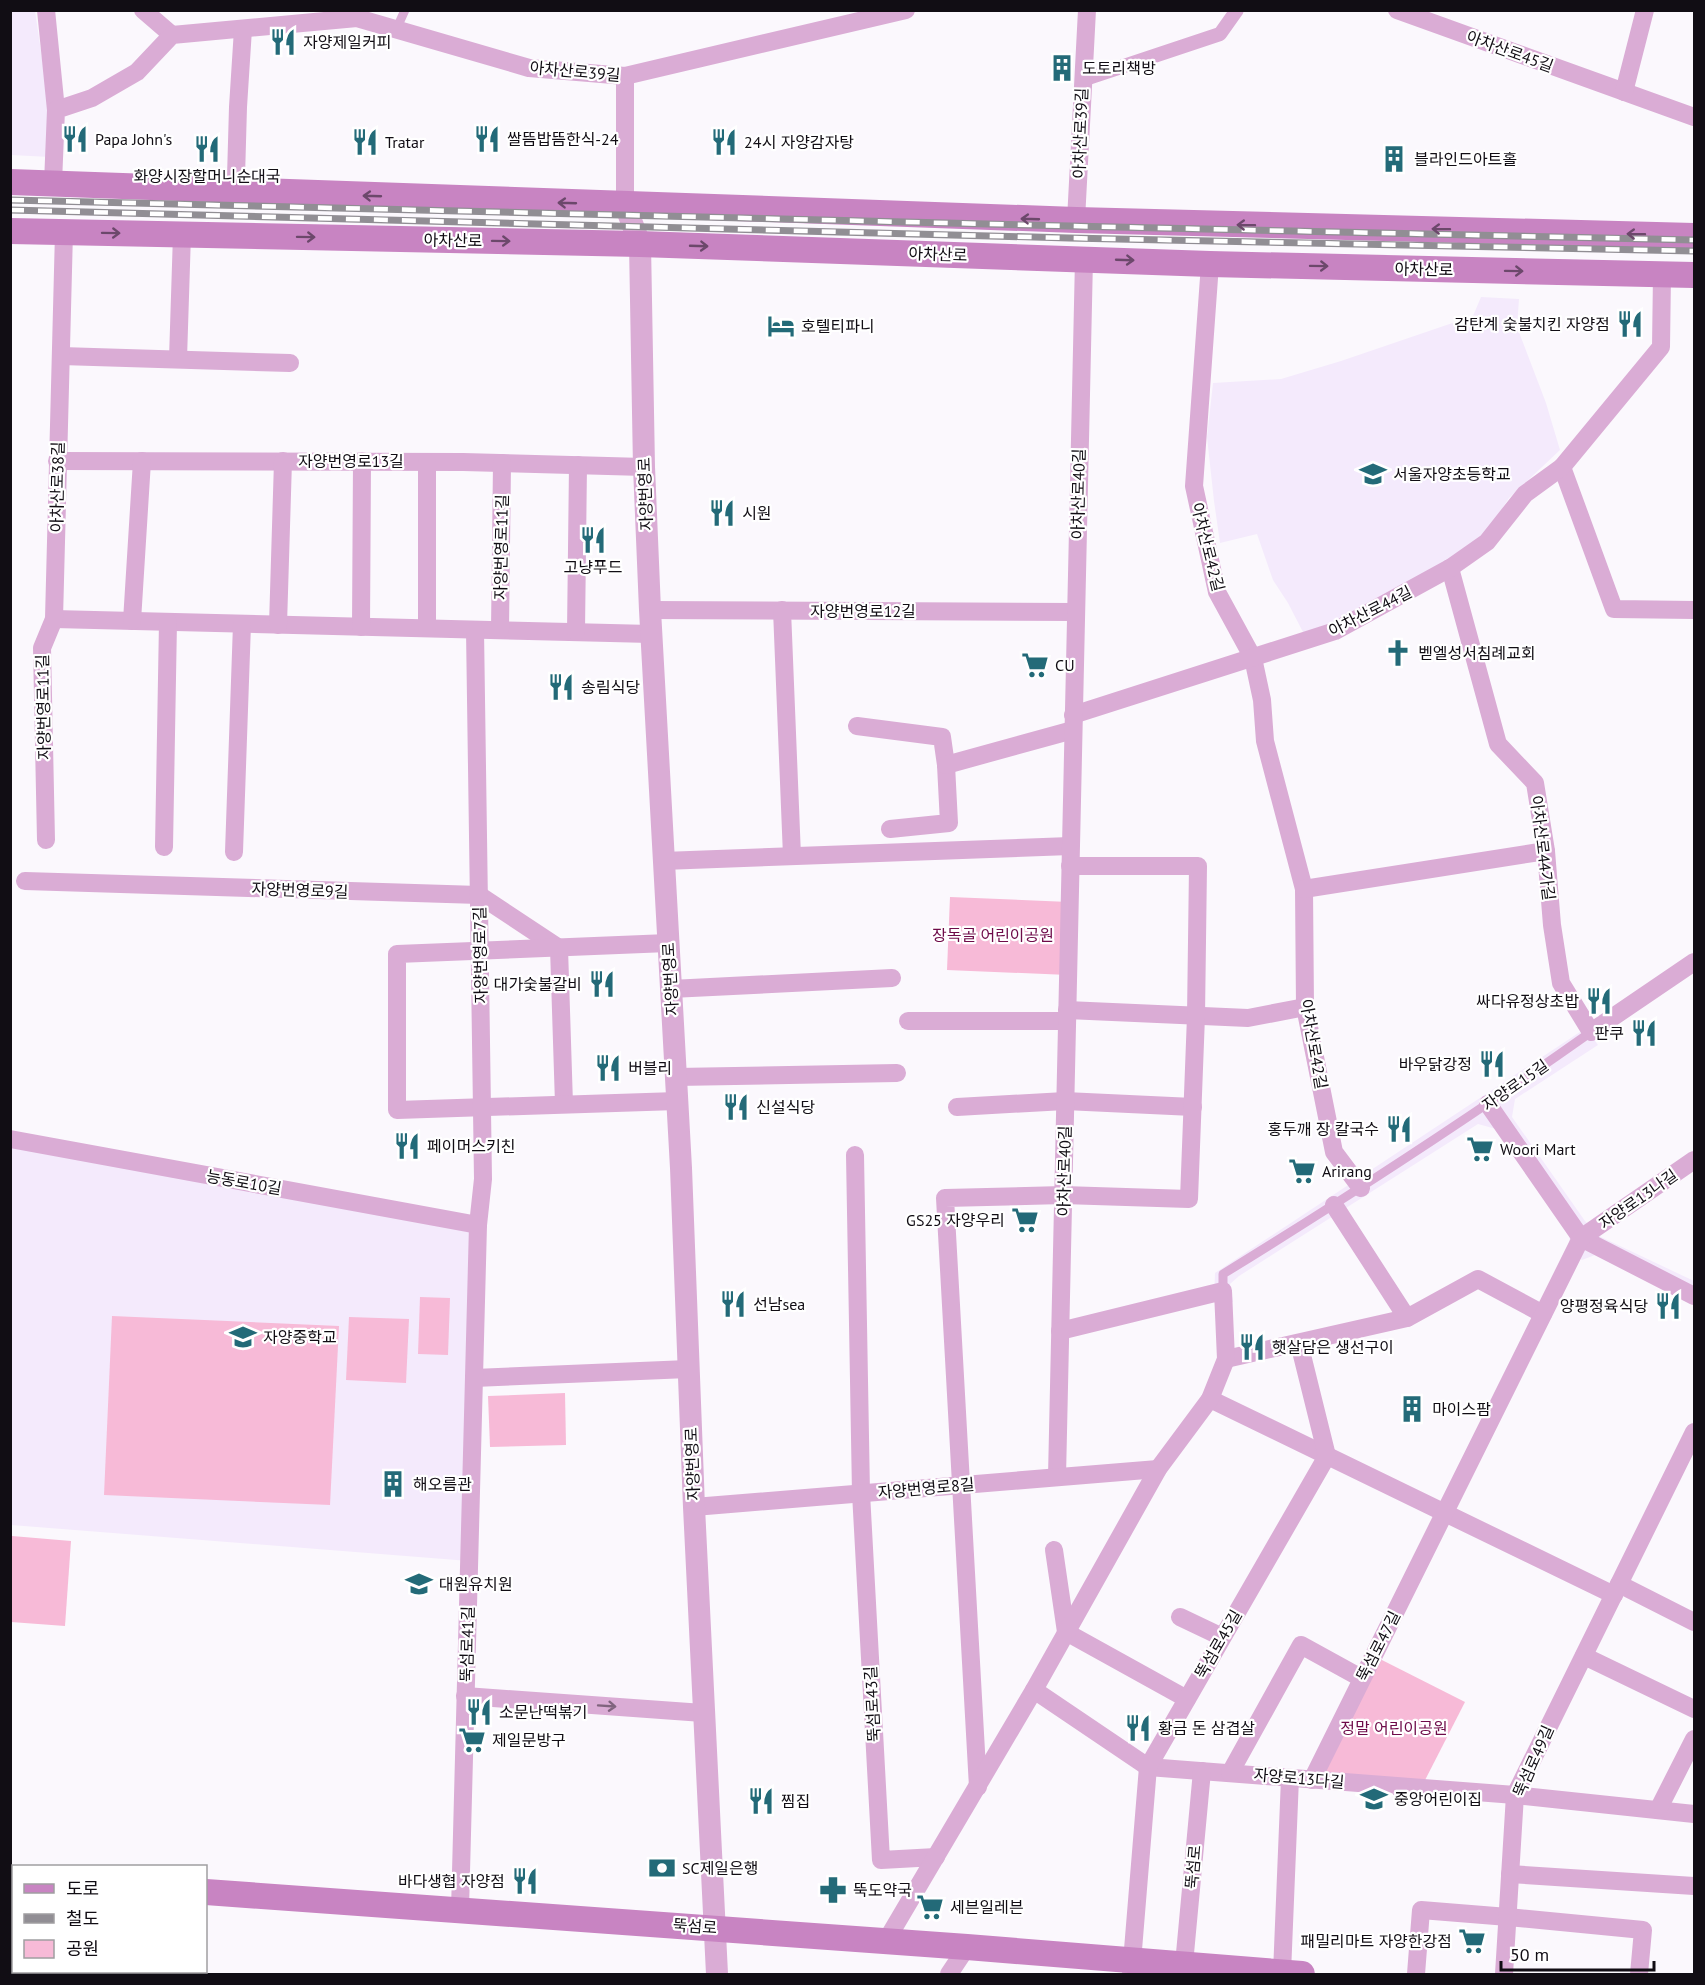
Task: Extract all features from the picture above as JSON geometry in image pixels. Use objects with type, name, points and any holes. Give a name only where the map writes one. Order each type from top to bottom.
[{"type":"main road","points":[[10,182],[1077,220],[1695,236]]},
{"type":"main road","name":"아차산로","points":[[10,231],[640,244],[1210,264],[1695,275]]},
{"type":"main road","name":"뚝섬로","points":[[207,1892],[967,1947],[1132,1967],[1184,1964],[1292,1974]]},
{"type":"street","points":[[46,10],[56,110],[53,183]]},
{"type":"street","points":[[56,110],[92,98],[137,72],[172,35],[143,10]]},
{"type":"street","name":"아차산로39길","points":[[172,35],[357,18],[529,68],[625,76],[906,10]]},
{"type":"street","name":"아차산로39길","points":[[1077,220],[1087,10]]},
{"type":"street","points":[[1082,80],[1220,34],[1238,10]]},
{"type":"street","name":"아차산로45길","points":[[1397,10],[1695,117]]},
{"type":"street","points":[[1624,92],[1645,10]]},
{"type":"street","points":[[238,191],[237,130],[243,29]]},
{"type":"street","points":[[625,76],[625,205],[640,244]]},
{"type":"street","name":"아차산로38길","points":[[54,619],[64,232]]},
{"type":"street","points":[[178,359],[182,234]]},
{"type":"street","name":"자양번영로","points":[[640,244],[644,467],[651,634],[676,1077],[703,1713],[717,1974]]},
{"type":"street","name":"아차산로40길","points":[[1057,1477],[1084,259]]},
{"type":"street","name":"아차산로42길","points":[[1210,264],[1194,486],[1217,592],[1253,658],[1262,700],[1264,741],[1304,889],[1305,1007],[1334,1152],[1361,1188]]},
{"type":"street","name":"아차산로44길","points":[[1073,723],[1335,631],[1450,568],[1487,542],[1525,494],[1562,467],[1661,348],[1662,274]]},
{"type":"street","points":[[61,356],[290,363]]},
{"type":"street","name":"자양번영로13길","points":[[57,461],[362,461],[644,467]]},
{"type":"street","points":[[132,621],[142,461]]},
{"type":"street","points":[[278,625],[283,461]]},
{"type":"street","points":[[361,627],[362,461]]},
{"type":"street","points":[[427,462],[427,628]]},
{"type":"street","name":"자양번영로11길","points":[[500,630],[502,463]]},
{"type":"street","points":[[576,632],[578,465]]},
{"type":"street","points":[[1562,467],[1614,609],[1695,610]]},
{"type":"street","name":"아차산로44가길","points":[[1450,568],[1498,744],[1535,783],[1546,851],[1552,925],[1562,983],[1591,1032]]},
{"type":"street","name":"자양번영로12길","points":[[650,610],[1075,612]]},
{"type":"street","points":[[782,610],[792,856]]},
{"type":"street","points":[[54,619],[651,634]]},
{"type":"street","name":"자양번영로11길","points":[[46,840],[42,648],[54,619]]},
{"type":"street","points":[[164,848],[168,622]]},
{"type":"street","points":[[234,852],[242,624]]},
{"type":"street","name":"자양번영로7길","points":[[476,630],[483,1179],[478,1225]]},
{"type":"street","points":[[946,765],[1073,723]]},
{"type":"street","points":[[857,726],[942,737],[949,823],[890,829]]},
{"type":"street","points":[[663,861],[1070,846]]},
{"type":"street","points":[[1304,889],[1546,851]]},
{"type":"street","points":[[978,1787],[945,1198],[1063,1195],[1189,1199],[1197,1016],[1198,866],[1070,866]]},
{"type":"street","name":"자양번영로9길","points":[[25,881],[479,895]]},
{"type":"street","points":[[479,895],[559,948]]},
{"type":"street","points":[[668,943],[397,954],[397,1110],[677,1101]]},
{"type":"street","points":[[559,948],[564,1104]]},
{"type":"street","name":"자양로15길","points":[[1591,1032],[1695,962]]},
{"type":"street","points":[[671,989],[892,978]]},
{"type":"street","points":[[908,1021],[1067,1016],[1248,1018],[1305,1007]]},
{"type":"street","points":[[676,1077],[897,1073]]},
{"type":"street","points":[[957,1107],[1065,1101],[1193,1107]]},
{"type":"street","name":"자양로13나길","points":[[1488,1104],[1581,1238],[1695,1296]]},
{"type":"street","name":"능동로10길","points":[[10,1139],[478,1225]]},
{"type":"street","points":[[855,1155],[861,1493]]},
{"type":"street","name":"자양로13나길","points":[[1581,1238],[1695,1160]]},
{"type":"street","points":[[1334,1205],[1407,1318]]},
{"type":"street","name":"뚝섬로41길","points":[[460,1910],[478,1225]]},
{"type":"street","name":"뚝섬로47길","points":[[1312,1780],[1581,1238]]},
{"type":"street","points":[[1226,1359],[1407,1318],[1478,1279],[1544,1314]]},
{"type":"street","points":[[1060,1331],[1223,1291]]},
{"type":"street","name":"자양로15길","points":[[1158,1469],[1210,1399],[1226,1359],[1223,1291]]},
{"type":"street","points":[[1299,1343],[1327,1456]]},
{"type":"street","points":[[474,1378],[688,1369]]},
{"type":"street","points":[[1210,1399],[1445,1513],[1616,1590],[1695,1622]]},
{"type":"street","name":"뚝섬로49길","points":[[1504,1974],[1515,1795],[1695,1432]]},
{"type":"street","name":"뚝섬로45길","points":[[1132,1967],[1148,1767],[1327,1456]]},
{"type":"street","points":[[886,1941],[1034,1690],[1158,1469]]},
{"type":"street","name":"자양번영로8길","points":[[694,1507],[1158,1469]]},
{"type":"street","name":"뚝섬로43길","points":[[861,1493],[881,1860],[936,1857]]},
{"type":"street","points":[[1054,1550],[1066,1632]]},
{"type":"street","points":[[1180,1617],[1222,1637]]},
{"type":"street","points":[[1066,1632],[1187,1700]]},
{"type":"street","points":[[1230,1773],[1301,1645],[1361,1678]]},
{"type":"street","points":[[1584,1656],[1695,1709]]},
{"type":"street","name":"자양로13다길","points":[[1034,1690],[1148,1767],[1515,1795],[1695,1814]]},
{"type":"street","points":[[465,1696],[703,1713]]},
{"type":"street","points":[[1658,1810],[1695,1738]]},
{"type":"street","name":"뚝섬로","points":[[1184,1964],[1202,1771]]},
{"type":"street","points":[[1290,1778],[1292,1974]]},
{"type":"street","points":[[1510,1874],[1694,1883]]},
{"type":"street","points":[[1416,1974],[1422,1910],[1643,1930],[1639,1974]]},
{"type":"street","points":[[949,1974],[967,1947]]},
{"type":"lane","points":[[396,30],[405,10]]},
{"type":"lane","name":"자양로15길","points":[[1223,1291],[1222,1274],[1361,1188],[1591,1032]]},
{"type":"shaded area","points":[[10,11],[35,11],[49,105],[50,157],[11,155]]},
{"type":"shaded area","name":"서울자양초등학교","points":[[1481,297],[1519,299],[1517,327],[1546,403],[1560,450],[1509,498],[1483,538],[1451,560],[1357,612],[1304,634],[1273,580],[1257,534],[1220,543],[1207,437],[1213,383],[1281,379],[1341,361],[1473,316]]},
{"type":"shaded area","points":[[1586,1028],[1598,1045],[1515,1099],[1512,1117],[1585,1221],[1601,1237],[1694,1281],[1694,1303],[1595,1255],[1582,1260],[1569,1249],[1570,1231],[1496,1129],[1478,1124],[1239,1276],[1230,1284],[1233,1302],[1214,1300],[1215,1273]]},
{"type":"shaded area","name":"자양중학교","points":[[10,1139],[478,1225],[469,1561],[11,1525]]},
{"type":"green space","name":"장독골 어린이공원","points":[[950,897],[1069,902],[1068,975],[947,970]]},
{"type":"green space","points":[[420,1297],[450,1298],[448,1355],[418,1354]]},
{"type":"green space","points":[[112,1316],[339,1326],[330,1505],[104,1495]]},
{"type":"green space","points":[[349,1317],[409,1319],[406,1383],[346,1380]]},
{"type":"green space","points":[[565,1393],[566,1445],[490,1447],[488,1396]]},
{"type":"green space","points":[[12,1536],[71,1541],[65,1626],[11,1622]]},
{"type":"green space","name":"정말 어린이공원","points":[[1374,1656],[1465,1702],[1421,1788],[1312,1780]]},
{"type":"railway","points":[[10,200],[1694,240]]},
{"type":"railway","points":[[10,210],[1069,238],[1694,251]]},
{"type":"place","name":"자양제일커피","points":[[283,42]]},
{"type":"place","name":"도토리책방","points":[[1062,68]]},
{"type":"place","name":"Papa John's","points":[[75,139]]},
{"type":"place","name":"쌀뜸밥뜸한식-24","points":[[487,139]]},
{"type":"place","name":"Tratar","points":[[365,142]]},
{"type":"place","name":"24시 자양감자탕","points":[[724,142]]},
{"type":"place","name":"화양시장할머니순대국","points":[[207,149]]},
{"type":"place","name":"블라인드아트홀","points":[[1394,159]]},
{"type":"place","name":"감탄계 숯불치킨 자양점","points":[[1630,324]]},
{"type":"place","name":"호텔티파니","points":[[781,326]]},
{"type":"place","name":"서울자양초등학교","points":[[1373,474]]},
{"type":"place","name":"시원","points":[[722,513]]},
{"type":"place","name":"고냥푸드","points":[[593,540]]},
{"type":"place","name":"벧엘성서침례교회","points":[[1398,653]]},
{"type":"place","name":"CU","points":[[1035,665]]},
{"type":"place","name":"송림식당","points":[[561,687]]},
{"type":"place","name":"대가숯불갈비","points":[[602,984]]},
{"type":"place","name":"싸다유정상초밥","points":[[1599,1001]]},
{"type":"place","name":"판쿠","points":[[1644,1033]]},
{"type":"place","name":"바우닭강정","points":[[1492,1064]]},
{"type":"place","name":"버블리","points":[[608,1068]]},
{"type":"place","name":"신설식당","points":[[736,1107]]},
{"type":"place","name":"홍두깨 장 칼국수","points":[[1399,1129]]},
{"type":"place","name":"페이머스키친","points":[[407,1146]]},
{"type":"place","name":"Woori Mart","points":[[1480,1149]]},
{"type":"place","name":"Arirang","points":[[1302,1171]]},
{"type":"place","name":"GS25 자양우리","points":[[1025,1220]]},
{"type":"place","name":"선남sea","points":[[733,1304]]},
{"type":"place","name":"양평정육식당","points":[[1668,1306]]},
{"type":"place","name":"자양중학교","points":[[243,1337]]},
{"type":"place","name":"햇살담은 생선구이","points":[[1252,1347]]},
{"type":"place","name":"마이스팜","points":[[1412,1409]]},
{"type":"place","name":"해오름관","points":[[393,1484]]},
{"type":"place","name":"대원유치원","points":[[419,1584]]},
{"type":"place","name":"소문난떡볶기","points":[[479,1712]]},
{"type":"place","name":"황금 돈 삼겹살","points":[[1138,1728]]},
{"type":"place","name":"제일문방구","points":[[472,1740]]},
{"type":"place","name":"중앙어린이집","points":[[1374,1799]]},
{"type":"place","name":"찜집","points":[[761,1801]]},
{"type":"place","name":"SC제일은행","points":[[662,1868]]},
{"type":"place","name":"바다생협 자양점","points":[[525,1881]]},
{"type":"place","name":"뚝도약국","points":[[833,1890]]},
{"type":"place","name":"세븐일레븐","points":[[930,1907]]},
{"type":"place","name":"패밀리마트 자양한강점","points":[[1472,1941]]}]
